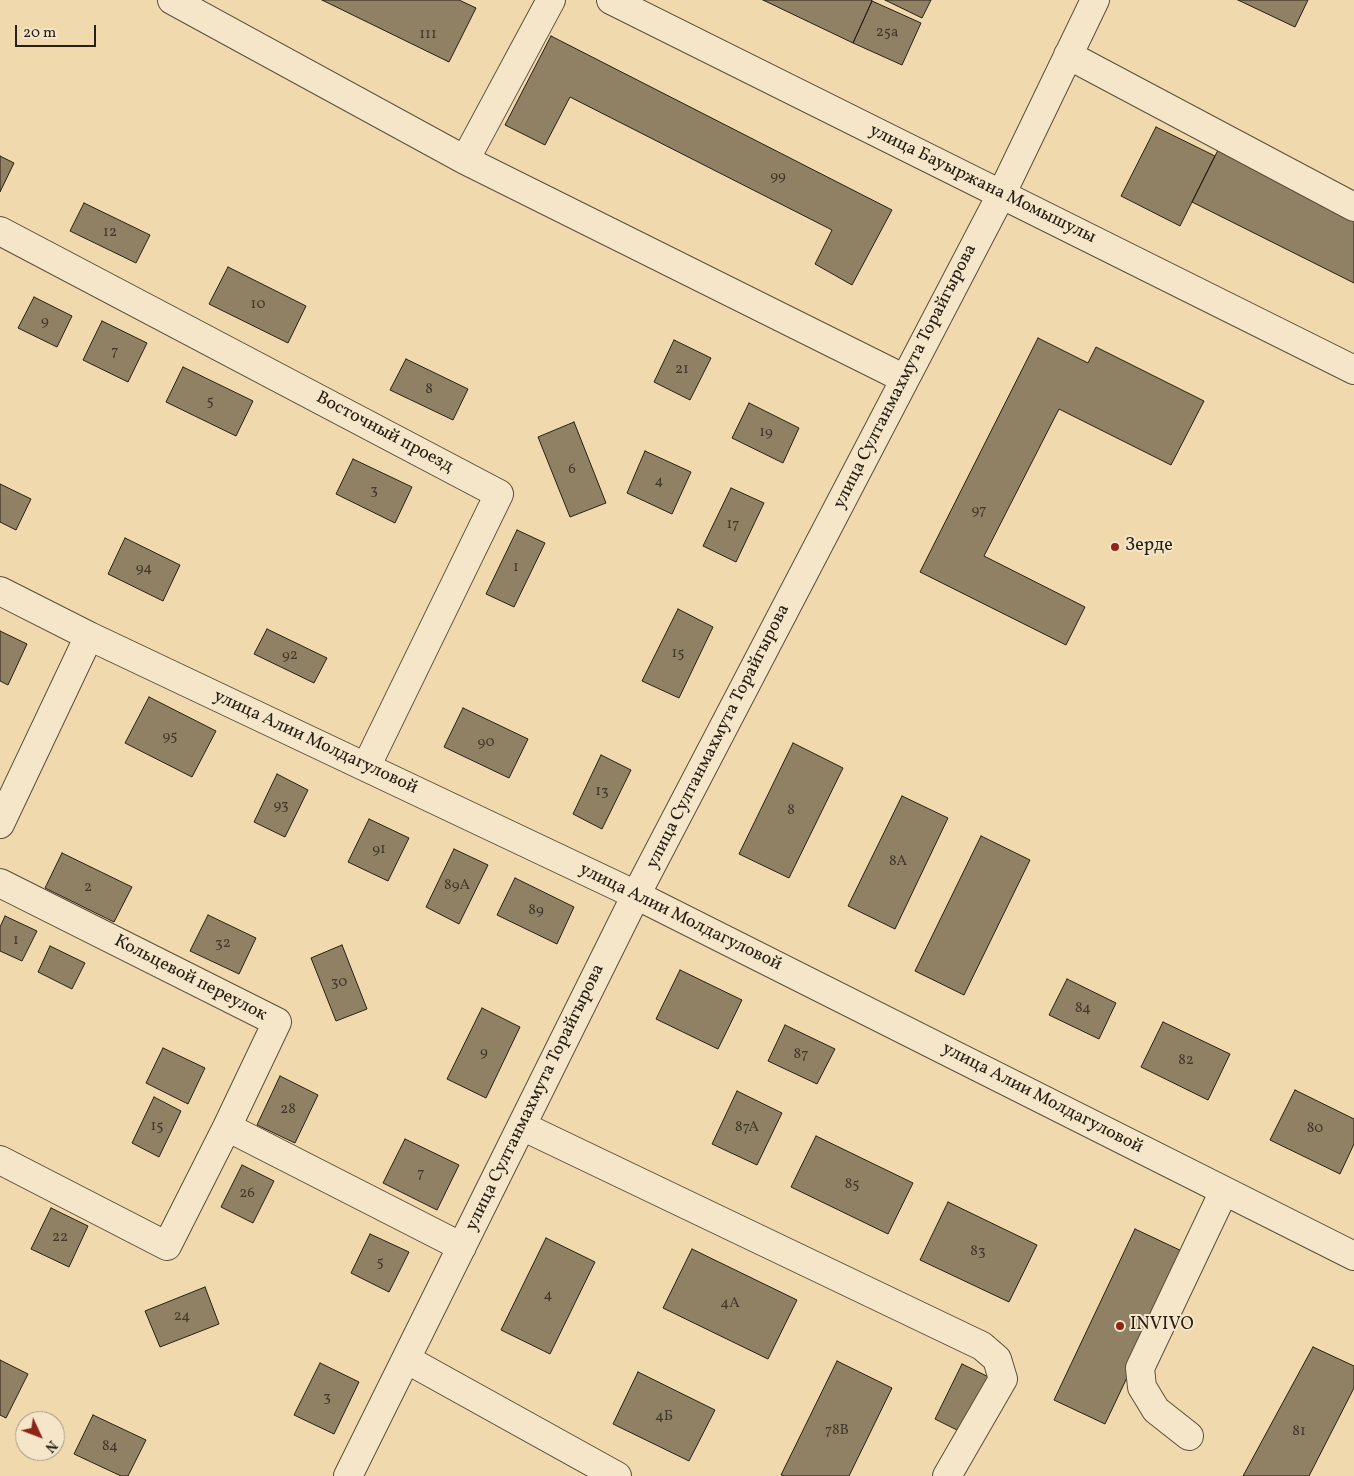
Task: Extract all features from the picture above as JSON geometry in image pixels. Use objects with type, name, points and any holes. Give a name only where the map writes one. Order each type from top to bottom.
[{"type":"street","points":[[172,0],[465,160],[905,379]]},
{"type":"street","points":[[465,160],[551,0]]},
{"type":"street","name":"улица Бауыржана Момышулы","points":[[611,0],[1354,370]]},
{"type":"street","name":"улица Султанмахмута Торайгырова","points":[[348,1476],[636,895],[1001,195],[1095,0]]},
{"type":"street","points":[[1068,55],[1354,207]]},
{"type":"street","name":"Восточный проезд","points":[[0,231],[499,494],[366,767]]},
{"type":"street","name":"улица Алии Молдагуловой","points":[[0,592],[636,895],[1354,1256]]},
{"type":"street","points":[[0,824],[89,636]]},
{"type":"street","name":"Кольцевой переулок","points":[[0,884],[277,1022],[167,1246],[0,1160]]},
{"type":"street","points":[[522,1126],[982,1346],[997,1359],[1003,1379],[947,1476]]},
{"type":"street","points":[[227,1127],[462,1247]]},
{"type":"street","points":[[1189,1436],[1156,1410],[1142,1388],[1140,1368],[1224,1191]]},
{"type":"street","points":[[406,1359],[617,1476]]},
{"type":"building","points":[[322,0],[459,0],[476,8],[449,62]]},
{"type":"building","points":[[763,0],[871,0],[872,1],[853,43]]},
{"type":"building","points":[[885,0],[931,0],[922,18]]},
{"type":"building","points":[[1238,0],[1308,0],[1295,27]]},
{"type":"building","points":[[872,1],[921,23],[902,65],[853,43]]},
{"type":"building","points":[[551,36],[892,210],[852,285],[815,264],[832,230],[570,97],[545,145],[505,125]]},
{"type":"building","points":[[1156,127],[1215,156],[1180,226],[1121,196]]},
{"type":"building","points":[[1219,148],[1354,216],[1354,283],[1192,202]]},
{"type":"building","points":[[0,156],[14,163],[0,192]]},
{"type":"building","points":[[84,203],[150,235],[136,263],[70,231]]},
{"type":"building","points":[[228,267],[306,306],[288,343],[209,304]]},
{"type":"building","points":[[34,297],[72,316],[57,347],[18,328]]},
{"type":"building","points":[[102,321],[147,343],[128,382],[83,360]]},
{"type":"building","points":[[1038,338],[1088,363],[1096,347],[1204,401],[1171,465],[1059,409],[984,556],[1085,607],[1066,645],[920,572]]},
{"type":"building","points":[[674,340],[711,358],[690,400],[654,382]]},
{"type":"building","points":[[406,359],[468,389],[453,420],[390,390]]},
{"type":"building","points":[[183,367],[253,401],[236,436],[166,402]]},
{"type":"building","points":[[749,403],[799,428],[783,463],[732,438]]},
{"type":"building","points":[[574,422],[606,503],[570,517],[538,437]]},
{"type":"building","points":[[645,451],[691,472],[672,514],[627,493]]},
{"type":"building","points":[[353,459],[412,487],[395,523],[336,494]]},
{"type":"building","points":[[0,484],[31,499],[16,530],[0,522]]},
{"type":"building","points":[[731,488],[764,503],[736,562],[703,546]]},
{"type":"building","points":[[517,530],[545,543],[514,607],[486,594]]},
{"type":"building","points":[[125,538],[180,565],[163,601],[108,574]]},
{"type":"building","points":[[678,609],[713,627],[679,698],[642,681]]},
{"type":"building","points":[[267,629],[327,658],[314,683],[254,654]]},
{"type":"building","points":[[0,631],[27,644],[8,685],[0,681]]},
{"type":"building","points":[[149,697],[216,731],[192,777],[125,743]]},
{"type":"building","points":[[463,708],[528,739],[509,778],[444,747]]},
{"type":"building","points":[[793,743],[843,768],[789,878],[739,854]]},
{"type":"building","points":[[601,755],[631,770],[602,829],[573,814]]},
{"type":"building","points":[[277,774],[308,790],[285,837],[254,822]]},
{"type":"building","points":[[902,796],[948,818],[895,929],[848,906]]},
{"type":"building","points":[[369,819],[409,838],[388,881],[348,862]]},
{"type":"building","points":[[981,836],[1030,860],[964,995],[915,971]]},
{"type":"building","points":[[454,849],[488,865],[459,924],[426,907]]},
{"type":"building","points":[[62,853],[132,887],[114,922],[45,888]]},
{"type":"building","points":[[515,878],[574,907],[557,944],[497,915]]},
{"type":"building","points":[[208,915],[256,938],[239,974],[190,951]]},
{"type":"building","points":[[5,916],[37,931],[22,961],[0,951],[0,927]]},
{"type":"building","points":[[342,945],[367,1009],[336,1021],[311,958]]},
{"type":"building","points":[[50,946],[85,963],[72,989],[38,972]]},
{"type":"building","points":[[680,970],[742,1000],[718,1049],[656,1019]]},
{"type":"building","points":[[1067,979],[1116,1003],[1099,1039],[1049,1015]]},
{"type":"building","points":[[482,1008],[520,1027],[486,1098],[447,1079]]},
{"type":"building","points":[[1163,1022],[1230,1054],[1208,1100],[1141,1067]]},
{"type":"building","points":[[785,1025],[835,1049],[817,1084],[768,1061]]},
{"type":"building","points":[[163,1048],[205,1068],[188,1104],[146,1083]]},
{"type":"building","points":[[280,1076],[318,1095],[295,1143],[257,1125]]},
{"type":"building","points":[[1295,1090],[1354,1119],[1354,1144],[1340,1174],[1270,1140]]},
{"type":"building","points":[[737,1091],[782,1113],[757,1165],[712,1144]]},
{"type":"building","points":[[154,1097],[181,1111],[159,1157],[132,1143]]},
{"type":"building","points":[[816,1136],[913,1183],[888,1234],[791,1187]]},
{"type":"building","points":[[405,1139],[459,1165],[437,1210],[383,1183]]},
{"type":"building","points":[[242,1165],[274,1181],[253,1223],[221,1207]]},
{"type":"building","points":[[948,1202],[1037,1245],[1009,1302],[920,1260]]},
{"type":"building","points":[[51,1208],[88,1226],[69,1267],[31,1249]]},
{"type":"building","name":"INVIVO","points":[[1135,1229],[1186,1253],[1105,1424],[1054,1400]]},
{"type":"building","points":[[370,1234],[409,1252],[389,1292],[351,1273]]},
{"type":"building","points":[[546,1238],[595,1262],[550,1354],[501,1330]]},
{"type":"building","points":[[692,1249],[797,1300],[768,1359],[663,1308]]},
{"type":"building","points":[[205,1287],[219,1324],[160,1347],[145,1311]]},
{"type":"building","points":[[1313,1347],[1354,1366],[1354,1388],[1309,1476],[1243,1476]]},
{"type":"building","points":[[0,1360],[28,1374],[6,1418],[0,1415]]},
{"type":"building","points":[[837,1361],[892,1388],[849,1476],[781,1475]]},
{"type":"building","points":[[320,1363],[359,1382],[334,1434],[294,1415]]},
{"type":"building","points":[[962,1364],[993,1379],[965,1434],[935,1419]]},
{"type":"building","points":[[638,1372],[715,1410],[689,1461],[613,1424]]},
{"type":"building","points":[[93,1415],[146,1440],[128,1476],[121,1476],[74,1454]]},
{"type":"place","name":"Зерде","points":[[1115,547]]},
{"type":"place","name":"INVIVO","points":[[1120,1326]]}]
